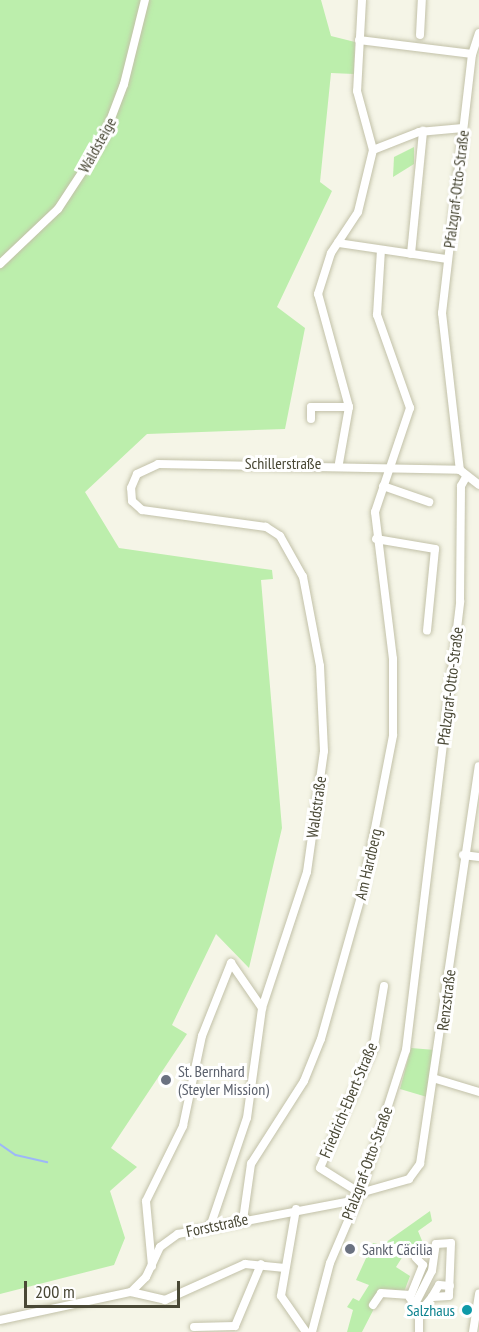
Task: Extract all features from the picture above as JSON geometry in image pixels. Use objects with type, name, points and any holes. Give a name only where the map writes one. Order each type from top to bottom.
[{"type":"street","name":"Waldsteige","points":[[0,264],[58,209],[102,142],[124,84],[145,0]]},
{"type":"street","points":[[339,463],[349,407],[345,377],[328,344],[318,303],[321,276],[358,212],[374,150],[357,91],[362,0]]},
{"type":"street","points":[[420,35],[422,0]]},
{"type":"street","name":"Pfalzgraf-Otto-Straße","points":[[460,470],[442,321],[447,259],[472,54],[479,33]]},
{"type":"street","points":[[358,40],[472,54]]},
{"type":"street","points":[[374,150],[423,131],[463,128]]},
{"type":"street","points":[[411,254],[423,131]]},
{"type":"street","points":[[338,243],[447,259]]},
{"type":"street","name":"Am Hardberg","points":[[243,1220],[251,1164],[304,1081],[319,1046],[376,826],[394,700],[375,512],[410,408],[377,315],[381,250]]},
{"type":"street","points":[[311,419],[311,407],[349,407]]},
{"type":"street","name":"Schillerstraße","points":[[132,501],[137,474],[158,464],[339,463],[460,470]]},
{"type":"street","points":[[460,470],[466,477],[479,484]]},
{"type":"street","name":"Pfalzgraf-Otto-Straße","points":[[310,1331],[327,1291],[330,1263],[358,1196],[406,1050],[460,601],[461,486],[466,477]]},
{"type":"street","points":[[383,486],[429,502]]},
{"type":"street","name":"Waldstraße","points":[[132,501],[152,512],[266,527],[280,536],[303,577],[320,666],[324,751],[307,872],[262,1008],[247,1119],[210,1227]]},
{"type":"street","points":[[376,539],[435,549],[427,631]]},
{"type":"street","name":"Renzstraße","points":[[358,1196],[401,1183],[415,1174],[436,1079],[463,855],[479,766]]},
{"type":"street","points":[[463,855],[479,857]]},
{"type":"street","points":[[152,1266],[146,1201],[186,1118],[202,1036],[231,963],[262,1008]]},
{"type":"street","name":"Friedrich-Ebert-Straße","points":[[358,1196],[320,1168],[374,1046],[384,986]]},
{"type":"street","points":[[436,1079],[479,1092]]},
{"type":"street","name":"Forststraße","points":[[131,1292],[152,1266],[168,1239],[210,1227],[358,1196]]},
{"type":"street","points":[[296,1209],[281,1296],[310,1331]]},
{"type":"street","points":[[416,1310],[438,1244],[452,1243],[450,1286],[447,1299],[432,1297]]},
{"type":"street","points":[[416,1258],[423,1265],[410,1295],[416,1310],[419,1332]]},
{"type":"street","points":[[0,1320],[131,1292],[165,1300],[245,1264],[285,1268]]},
{"type":"street","points":[[194,1327],[235,1326],[261,1264]]},
{"type":"street","points":[[416,1310],[432,1297],[439,1285],[450,1286]]},
{"type":"street","points":[[373,1305],[381,1293],[410,1295]]},
{"type":"street","points":[[474,1332],[479,1293]]},
{"type":"green space","points":[[0,0],[321,0],[331,36],[355,42],[354,74],[331,73],[320,182],[332,191],[277,307],[305,328],[285,429],[147,434],[85,492],[119,548],[272,570],[273,579],[261,580],[282,828],[249,968],[216,934],[172,1025],[187,1034],[111,1148],[137,1167],[110,1191],[125,1238],[114,1265],[0,1294]]},
{"type":"green space","points":[[414,147],[414,164],[393,177],[394,157]]},
{"type":"green space","points":[[411,1048],[435,1050],[427,1097],[400,1089]]},
{"type":"green space","points":[[430,1211],[432,1221],[418,1231],[423,1243],[410,1245],[396,1267],[410,1276],[404,1292],[383,1291],[362,1332],[347,1332],[353,1310],[347,1307],[353,1298],[359,1301],[369,1285],[356,1280],[373,1243],[382,1245]]},
{"type":"waterway","points":[[0,1144],[16,1155],[47,1162]]},
{"type":"place","name":"St. Bernhard (Steyler Mission)","points":[[166,1080]]},
{"type":"place","name":"Sankt Cäcilia","points":[[350,1249]]},
{"type":"place","name":"Salzhaus","points":[[467,1310]]}]
